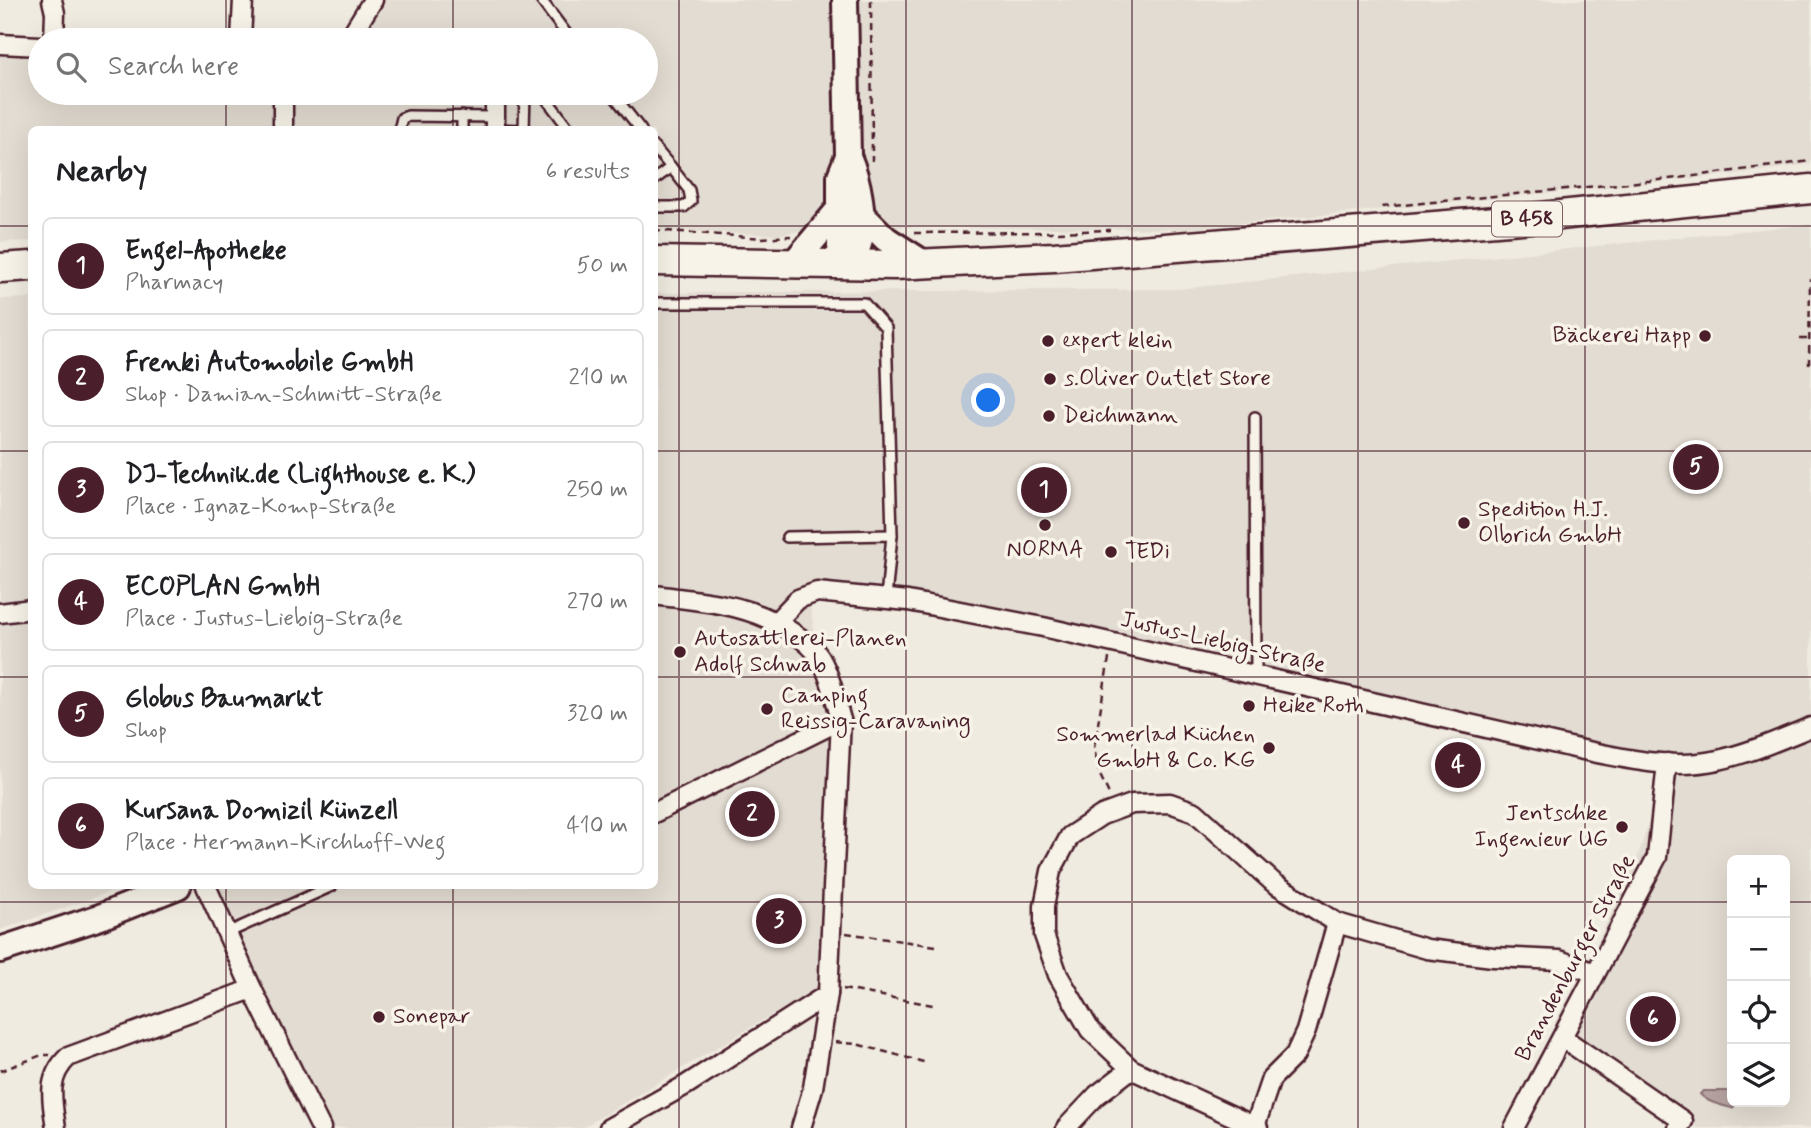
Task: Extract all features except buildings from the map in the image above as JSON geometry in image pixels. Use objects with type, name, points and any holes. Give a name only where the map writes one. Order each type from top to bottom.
[{"type":"main road","points":[[845,0],[848,156],[840,177],[859,243],[850,265]]},
{"type":"main road","name":"B 458","points":[[658,261],[925,264],[1332,236],[1811,189]]},
{"type":"main road","points":[[793,264],[850,210]]},
{"type":"main road","points":[[850,210],[925,264]]},
{"type":"main road","points":[[0,268],[28,267]]},
{"type":"main road","points":[[0,950],[100,917],[170,889]]},
{"type":"street","points":[[52,0],[54,28]]},
{"type":"street","points":[[242,28],[243,0]]},
{"type":"street","points":[[356,28],[373,0]]},
{"type":"street","points":[[0,44],[28,45]]},
{"type":"street","points":[[283,105],[284,126]]},
{"type":"street","points":[[495,105],[495,125]]},
{"type":"street","name":"Justus-Liebig-Straße","points":[[776,621],[798,598],[817,592],[886,598],[1043,627],[1256,676],[1350,702],[1593,752],[1667,763],[1717,761],[1811,727]]},
{"type":"street","points":[[658,596],[746,609],[776,621],[805,641],[819,657],[829,677],[841,720],[828,990],[813,1088],[801,1128]]},
{"type":"street","points":[[0,613],[28,610]]},
{"type":"street","points":[[658,811],[841,720]]},
{"type":"street","name":"Brandenburger Straße","points":[[1514,1128],[1657,857],[1667,763]]},
{"type":"street","points":[[1337,923],[1306,1031],[1295,1055],[1271,1079],[1256,1127],[1130,1069],[1090,1030],[1058,975],[1044,935],[1044,906],[1051,871],[1070,836],[1102,815],[1132,804],[1170,803],[1195,812],[1275,883],[1337,923],[1427,949],[1493,957],[1559,960],[1595,973]]},
{"type":"street","points":[[206,889],[252,989],[321,1128]]},
{"type":"street","points":[[56,1128],[51,1097],[52,1078],[68,1056],[252,989]]},
{"type":"street","points":[[609,1128],[685,1085],[828,990]]},
{"type":"street","points":[[1563,1038],[1683,1121],[1678,1128]]},
{"type":"street","points":[[1066,1128],[1097,1095],[1130,1069]]},
{"type":"lane","points":[[541,0],[562,28]]},
{"type":"lane","points":[[524,126],[525,105]]},
{"type":"lane","points":[[551,105],[567,126]]},
{"type":"lane","points":[[621,105],[638,126]]},
{"type":"lane","points":[[399,126],[405,116],[462,116],[495,125]]},
{"type":"lane","points":[[462,116],[462,126]]},
{"type":"lane","points":[[658,152],[689,190],[691,201],[684,207],[658,207]]},
{"type":"lane","points":[[658,177],[671,167]]},
{"type":"lane","points":[[658,303],[864,303],[886,328],[892,535],[886,598]]},
{"type":"lane","points":[[1255,417],[1256,676]]},
{"type":"lane","points":[[787,537],[892,535]]},
{"type":"lane","points":[[227,933],[325,889]]},
{"type":"path","points":[[871,0],[872,168]]},
{"type":"path","points":[[1382,207],[1679,178],[1811,161]]},
{"type":"path","points":[[906,233],[1120,229]]},
{"type":"path","points":[[658,230],[762,238],[792,236]]},
{"type":"path","points":[[1809,365],[1810,279]]},
{"type":"path","points":[[1800,339],[1810,339]]},
{"type":"path","points":[[1111,653],[1094,748],[1099,773],[1117,809]]},
{"type":"path","points":[[831,930],[936,946]]},
{"type":"path","points":[[828,990],[933,1005]]},
{"type":"path","points":[[821,1040],[856,1044],[927,1063]]},
{"type":"path","points":[[0,1071],[42,1055],[68,1056]]},
{"type":"shaded area","points":[[372,0],[1811,0],[1811,164],[1746,173],[1184,229],[892,227],[804,230],[777,235],[658,230],[658,126],[28,126],[28,241],[0,242],[0,48],[28,47],[28,105],[658,105],[658,28],[354,28]]},
{"type":"shaded area","points":[[1811,224],[1811,1128],[1697,1128],[1691,1116],[1555,1023],[1575,990],[1637,859],[1665,772],[1126,652],[876,604],[808,595],[835,745],[817,988],[582,1128],[313,1128],[206,889],[658,889],[658,293],[1178,289]]},
{"type":"shaded area","points":[[28,298],[28,889],[118,889],[0,930],[0,299]]},
{"type":"shaded area","points":[[1703,1091],[1727,1091],[1727,1107],[1707,1100],[1700,1094]]},
{"type":"place","name":"Bäckerei Happ","points":[[1705,336]]},
{"type":"place","name":"expert klein","points":[[1048,341]]},
{"type":"place","name":"s.Oliver Outlet Store","points":[[1050,379]]},
{"type":"place","name":"Deichmann","points":[[1049,416]]},
{"type":"place","name":"Globus Baumarkt","points":[[1696,467]]},
{"type":"place","name":"Engel-Apotheke","points":[[1044,490]]},
{"type":"place","name":"Spedition H.J. Olbrich GmbH","points":[[1464,523]]},
{"type":"place","name":"NORMA","points":[[1045,525]]},
{"type":"place","name":"TEDi","points":[[1111,552]]},
{"type":"place","name":"Autosattlerei-Planen Adolf Schwab","points":[[680,652]]},
{"type":"place","name":"Heike Roth","points":[[1249,706]]},
{"type":"place","name":"Camping Reissig-Caravaning","points":[[767,709]]},
{"type":"place","name":"Sommerlad Küchen GmbH & Co. KG","points":[[1269,748]]},
{"type":"place","name":"ECOPLAN GmbH","points":[[1458,765]]},
{"type":"place","name":"Frenki Automobile GmbH","points":[[752,814]]},
{"type":"place","name":"Jentschke Ingenieur UG","points":[[1622,827]]},
{"type":"place","name":"DJ-Technik.de (Lighthouse e. K.)","points":[[779,921]]},
{"type":"place","name":"Sonepar","points":[[379,1017]]},
{"type":"place","name":"Kursana Domizil Künzell","points":[[1653,1019]]}]
